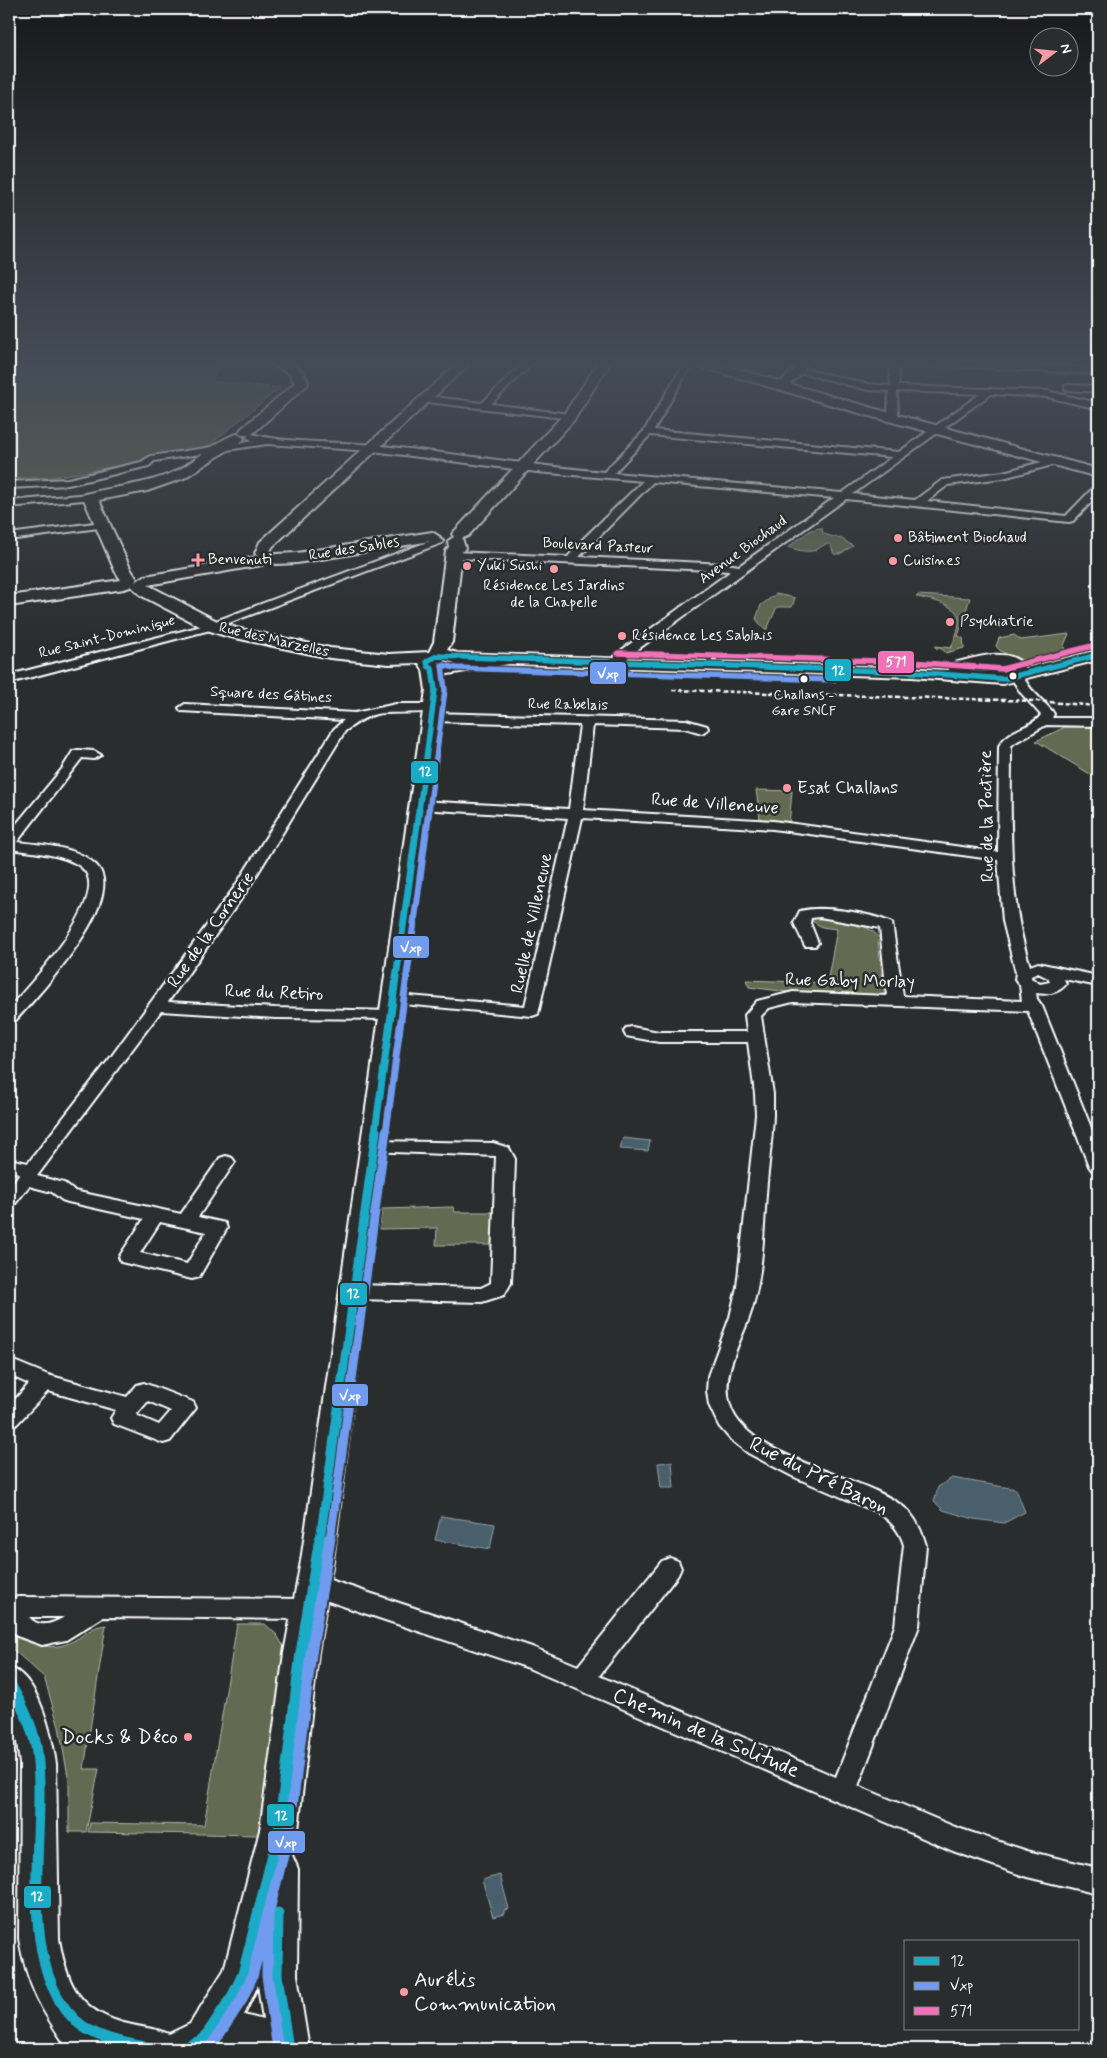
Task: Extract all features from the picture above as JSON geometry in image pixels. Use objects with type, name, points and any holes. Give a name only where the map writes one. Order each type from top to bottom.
[{"type":"main road","points":[[135,583],[123,571],[90,497],[161,482],[192,468],[210,456]]},
{"type":"main road","points":[[265,558],[265,544],[363,456]]},
{"type":"main road","points":[[193,2044],[233,1995],[243,1974],[279,1830],[374,1147],[400,1008],[419,805],[440,671],[448,543],[532,456]]},
{"type":"main road","points":[[1039,456],[1098,473]]},
{"type":"main road","name":"Rue des Sables","points":[[9,601],[135,583],[265,558],[298,558],[448,543]]},
{"type":"main road","name":"Rue des Marzelles","points":[[135,583],[148,593],[213,626],[330,653],[389,659],[440,671],[509,660],[985,674]]},
{"type":"main road","points":[[1017,676],[988,660],[985,674],[1017,676],[1098,655]]},
{"type":"main road","points":[[9,1683],[20,1698],[35,1740],[38,1764],[39,1930],[44,1968],[54,1992],[84,2036],[156,2049]]},
{"type":"main road","points":[[279,1830],[277,1975],[288,2049]]},
{"type":"main road","points":[[193,2044],[228,2034],[250,2036],[277,2049]]},
{"type":"street","points":[[9,485],[68,482],[146,464],[151,459],[173,456]]},
{"type":"street","points":[[436,456],[607,475],[1069,519],[1098,490]]},
{"type":"street","points":[[607,475],[625,456]]},
{"type":"street","name":"Avenue Biochaud","points":[[618,663],[620,657],[626,652],[899,456]]},
{"type":"street","points":[[917,504],[945,482],[1003,475],[1057,461]]},
{"type":"street","points":[[607,475],[618,483],[630,499]]},
{"type":"street","points":[[571,560],[582,546],[651,479]]},
{"type":"street","points":[[9,504],[90,497]]},
{"type":"street","points":[[9,538],[102,524]]},
{"type":"street","name":"Boulevard Pasteur","points":[[448,543],[571,560],[726,567],[741,570]]},
{"type":"street","name":"Rue Saint-Dominique","points":[[9,679],[213,626],[279,601],[448,543]]},
{"type":"street","name":"Rue de la Cornerie","points":[[9,1200],[22,1179],[117,1062],[259,862],[340,729],[355,717],[383,708],[440,671]]},
{"type":"street","name":"Rue Rabelais","points":[[440,671],[587,721],[686,724],[702,729]]},
{"type":"street","points":[[1017,676],[1048,714],[1045,720],[1058,724],[1098,722]]},
{"type":"street","name":"Square des Gâtines","points":[[185,708],[355,717]]},
{"type":"street","name":"Rue de la Poctière","points":[[1045,720],[1012,736],[1005,746],[1006,857],[1014,944],[1026,979],[1029,1000],[1034,1006],[1098,1166]]},
{"type":"street","name":"Ruelle de Villeneuve","points":[[400,1008],[532,1011],[575,814],[587,721]]},
{"type":"street","points":[[12,1010],[54,964],[84,923],[97,894],[98,882],[92,869],[70,857],[9,844],[78,754],[94,754]]},
{"type":"street","name":"Rue de Villeneuve","points":[[419,805],[774,825],[1006,857]]},
{"type":"street","points":[[810,943],[802,923],[805,914],[820,913],[878,922],[887,926],[896,1002]]},
{"type":"street","points":[[1014,944],[1050,979]]},
{"type":"street","points":[[1050,979],[1037,989],[1026,979],[1033,968],[1050,979],[1096,981]]},
{"type":"street","points":[[1034,1006],[1041,1002],[1050,979]]},
{"type":"street","name":"Rue Gaby Morlay","points":[[764,1096],[752,1015],[763,1004],[776,999],[793,997],[1034,1006]]},
{"type":"street","name":"Rue du Retiro","points":[[156,1006],[275,1013],[400,1008]]},
{"type":"street","points":[[632,1032],[660,1037],[755,1037]]},
{"type":"street","name":"Rue du Pré Baron","points":[[764,1096],[748,1280],[743,1308],[717,1376],[715,1392],[717,1401],[729,1425],[757,1449],[887,1506],[903,1519],[913,1537],[915,1546],[907,1626],[843,1792]]},
{"type":"street","points":[[354,1292],[482,1295],[497,1290],[501,1283],[506,1159],[503,1152],[493,1150],[374,1147]]},
{"type":"street","points":[[186,1220],[226,1162]]},
{"type":"street","points":[[9,1165],[22,1179],[58,1187],[68,1196],[186,1220],[218,1228],[192,1272],[128,1257],[156,1214]]},
{"type":"street","points":[[9,1368],[44,1382],[111,1399],[130,1407]]},
{"type":"street","points":[[9,1419],[44,1382]]},
{"type":"street","points":[[582,1679],[670,1568]]},
{"type":"street","name":"Chemin de la Solitude","points":[[100,1607],[310,1598],[324,1588],[532,1658],[843,1792],[986,1851],[1028,1864],[1098,1881]]},
{"type":"green space","points":[[9,456],[173,456],[54,477],[9,479]]},
{"type":"green space","points":[[822,528],[823,534],[842,539],[853,546],[840,554],[834,554],[830,544],[809,551],[788,547],[811,530]]},
{"type":"green space","points":[[776,594],[795,598],[792,607],[777,607],[767,629],[764,629],[756,619],[761,605]]},
{"type":"green space","points":[[918,595],[970,598],[958,636],[963,638],[964,648],[946,653],[942,649],[936,648],[935,646],[951,648],[958,628],[958,615],[949,606],[916,597]]},
{"type":"green space","points":[[1069,634],[1064,645],[1065,656],[1050,661],[1040,662],[1018,659],[1001,651],[996,646],[999,638],[1014,635],[1021,640]]},
{"type":"green space","points":[[1098,726],[1098,779],[1036,741],[1065,727]]},
{"type":"green space","points":[[756,790],[792,791],[789,825],[767,823],[760,819]]},
{"type":"green space","points":[[814,918],[850,922],[875,933],[880,939],[878,941],[884,989],[888,990],[887,993],[881,995],[796,993],[749,987],[746,980],[827,983],[837,929],[822,927],[812,921]]},
{"type":"green space","points":[[453,1207],[455,1212],[494,1212],[492,1245],[436,1245],[437,1228],[379,1229],[382,1209]]},
{"type":"green space","points":[[9,1615],[11,1624],[22,1637],[37,1644],[53,1647],[74,1641],[91,1630],[106,1625],[84,1769],[99,1769],[86,1832],[69,1832],[69,1782],[59,1727],[44,1677],[9,1646]]},
{"type":"green space","points":[[237,1624],[265,1624],[277,1635],[285,1649],[258,1835],[88,1832],[90,1823],[204,1825]]},
{"type":"water","points":[[623,1138],[650,1141],[648,1151],[620,1149]]},
{"type":"water","points":[[672,1462],[674,1488],[661,1488],[658,1463]]},
{"type":"water","points":[[952,1478],[1016,1489],[1025,1512],[1004,1523],[974,1519],[943,1510],[934,1501],[938,1487]]},
{"type":"water","points":[[441,1516],[495,1524],[490,1549],[435,1540]]},
{"type":"water","points":[[500,1875],[509,1909],[504,1910],[504,1914],[493,1917],[482,1880]]},
{"type":"railway","points":[[672,690],[1036,701],[1098,706]]},
{"type":"transit line","name":"571","points":[[618,653],[912,662],[1002,669],[1096,645]]},
{"type":"transit line","name":"12","points":[[182,2049],[204,2039],[233,1995],[243,1974],[279,1830],[301,1653],[317,1561],[432,717],[435,690],[432,668],[428,666],[427,661],[444,655],[456,658],[912,672],[1003,679],[1098,655]]},
{"type":"transit line","name":"Vxp","points":[[206,2049],[212,2045],[241,2001],[252,1977],[289,1832],[311,1654],[327,1562],[442,718],[445,690],[442,665],[456,668],[834,680]]},
{"type":"transit line","name":"12","points":[[9,1683],[27,1716],[37,1753],[39,1783],[37,1894],[39,1932],[45,1967],[57,1997],[75,2020],[93,2032],[124,2043],[156,2049]]},
{"type":"transit line","name":"Vxp","points":[[268,1913],[267,1976],[278,2049]]},
{"type":"transit line","name":"12","points":[[278,1913],[277,1975],[288,2049]]},
{"type":"place","name":"Bâtiment Biochaud","points":[[898,538]]},
{"type":"place","name":"Benvenuti","points":[[198,560]]},
{"type":"place","name":"Cuisines","points":[[893,561]]},
{"type":"place","name":"Yuki Sushi","points":[[467,566]]},
{"type":"place","name":"Résidence Les Jardins de la Chapelle","points":[[554,569]]},
{"type":"place","name":"Psychiatrie","points":[[950,622]]},
{"type":"place","name":"Résidence Les Sablais","points":[[622,636]]},
{"type":"place","name":"Challans - Gare SNCF","points":[[804,679]]},
{"type":"place","name":"Esat Challans","points":[[787,788]]},
{"type":"place","name":"Docks & Déco","points":[[188,1737]]},
{"type":"place","name":"Aurélis Communication","points":[[404,1992]]}]
